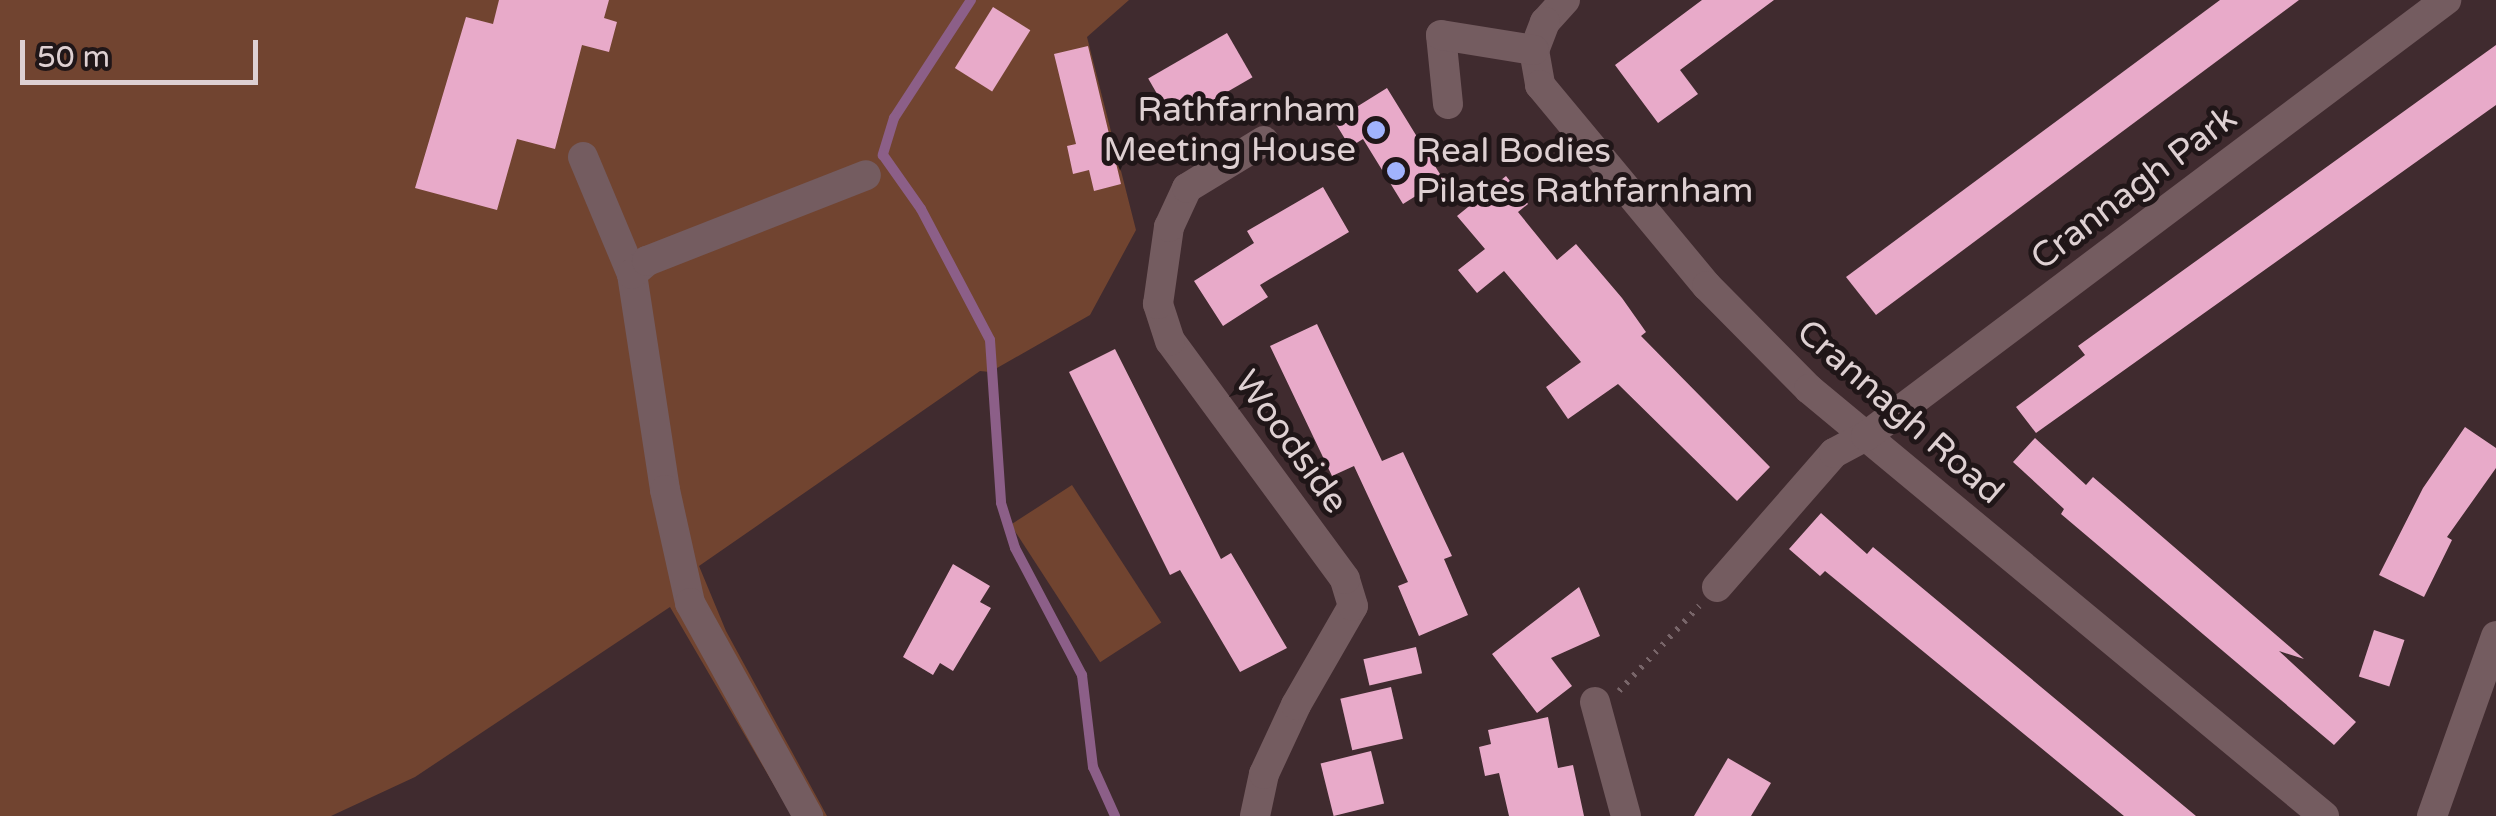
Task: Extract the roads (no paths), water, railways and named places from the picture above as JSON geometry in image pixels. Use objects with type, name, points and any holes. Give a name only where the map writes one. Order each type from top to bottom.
[{"type":"street","name":"Crannagh Park","points":[[1717,586],[1834,453],[1866,436],[2446,0]]},
{"type":"street","points":[[1448,104],[1441,35],[1534,50],[1553,4]]},
{"type":"street","name":"Crannagh Road","points":[[1534,50],[1540,86],[1707,286],[1810,389],[2324,816]]},
{"type":"street","name":"Woodside","points":[[1255,816],[1264,774],[1296,705],[1353,606],[1344,579],[1170,341],[1158,304],[1169,227],[1188,188],[1264,141]]},
{"type":"street","points":[[583,157],[632,274],[665,490],[690,603],[808,816]]},
{"type":"street","points":[[632,274],[647,261],[866,175]]},
{"type":"street","points":[[2432,816],[2496,636]]},
{"type":"street","points":[[1608,696],[1626,816]]},
{"type":"waterway","points":[[971,0],[894,118],[883,155],[921,209],[990,340],[1001,503],[1015,548],[1082,675],[1093,767],[1115,816]]},
{"type":"place","name":"Rathfarnham Meeting House","points":[[1376,130]]},
{"type":"place","name":"Real Bodies Pilates Rathfarnham","points":[[1396,171]]}]
